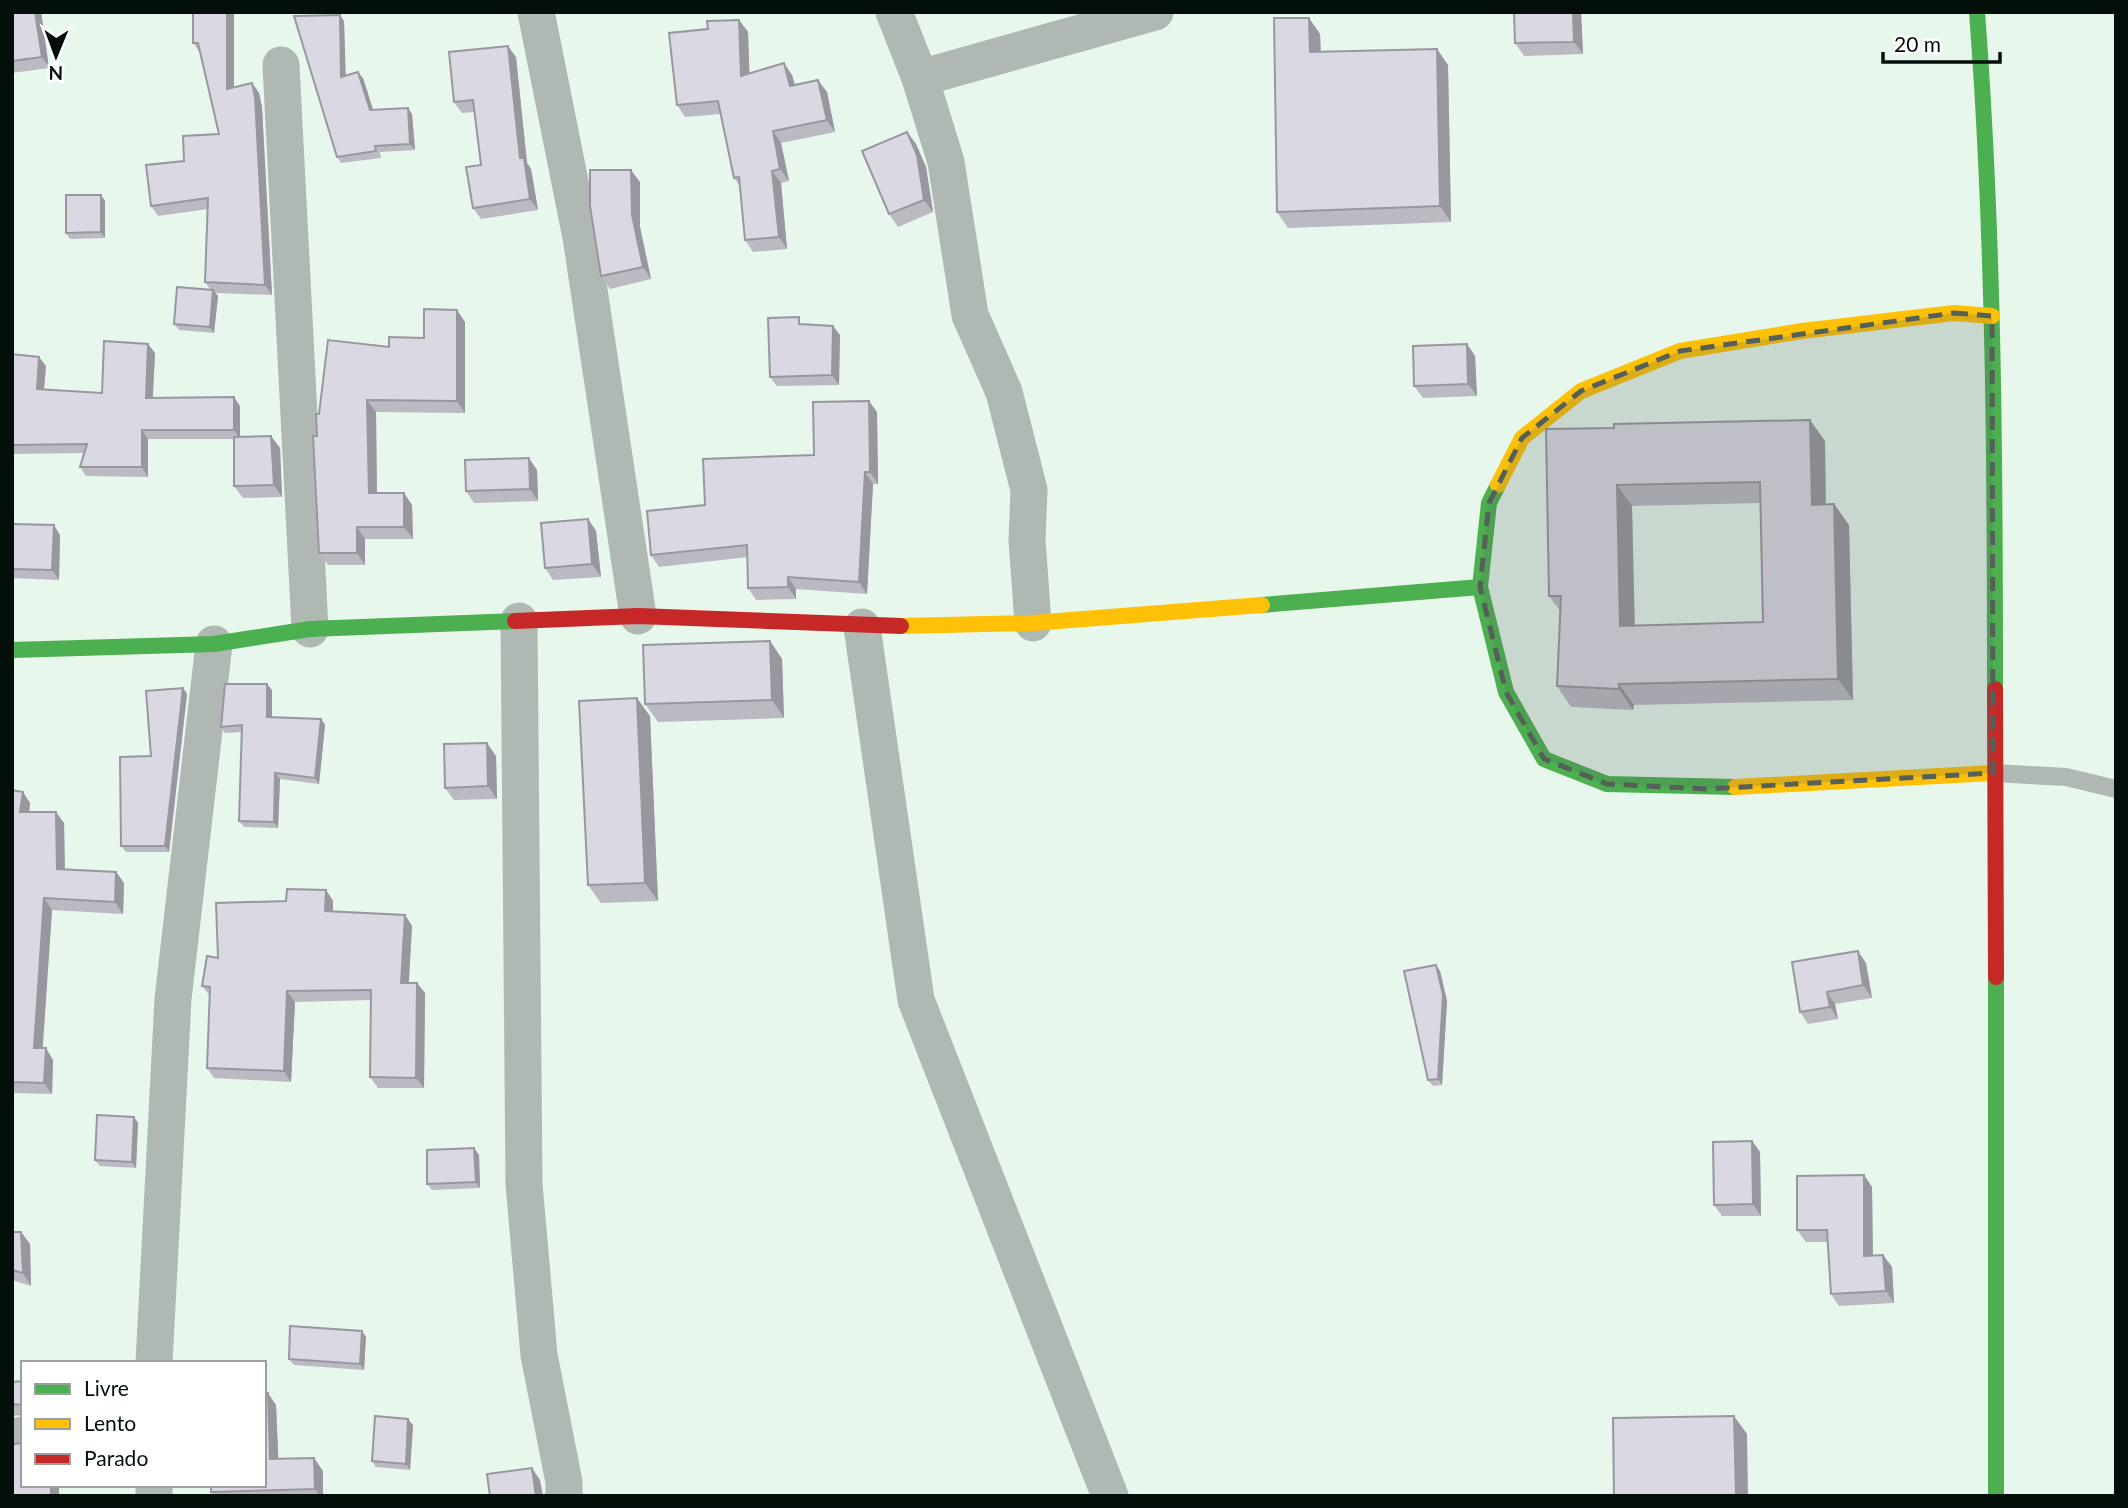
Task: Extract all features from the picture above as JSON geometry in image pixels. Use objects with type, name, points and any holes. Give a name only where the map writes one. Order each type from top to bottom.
[{"type":"street","points":[[536,12],[580,237],[638,616]]},
{"type":"street","points":[[894,12],[920,78],[946,162],[970,315],[1004,392],[1029,490],[1027,540],[1033,623]]},
{"type":"street","points":[[920,78],[1155,12]]},
{"type":"street","points":[[1977,12],[1987,147],[1995,430],[1993,773],[1996,1496]]},
{"type":"street","points":[[281,65],[310,629]]},
{"type":"street","points":[[1992,316],[1954,313],[1802,331],[1680,351],[1581,391],[1522,438],[1489,503],[1480,587],[1506,692],[1544,759],[1607,784],[1706,789],[1993,773]]},
{"type":"street","points":[[12,650],[214,644],[310,629],[638,616],[862,627],[1033,623],[1480,587]]},
{"type":"street","points":[[519,621],[524,1184],[539,1355],[564,1482],[564,1496]]},
{"type":"street","points":[[862,627],[916,1000],[1111,1496]]},
{"type":"street","points":[[155,1361],[173,999],[214,644]]},
{"type":"lane","points":[[1993,773],[2066,777],[2116,789]]},
{"type":"highlighted area","points":[[1954,313],[1992,316],[1993,773],[1706,789],[1607,784],[1544,759],[1506,692],[1480,587],[1489,503],[1522,438],[1581,391],[1680,351]]},
{"type":"building","points":[[12,12],[35,12],[42,57],[12,61]]},
{"type":"building","points":[[193,12],[227,12],[227,89],[252,83],[265,285],[205,282],[208,198],[151,206],[146,165],[184,161],[183,136],[219,134],[198,43],[193,43]]},
{"type":"building","points":[[1514,12],[1573,12],[1574,42],[1515,43]]},
{"type":"building","points":[[340,15],[341,77],[358,72],[370,110],[408,108],[410,144],[375,146],[376,151],[337,157],[294,16]]},
{"type":"building","points":[[1274,18],[1309,18],[1310,52],[1437,49],[1440,206],[1277,212]]},
{"type":"building","points":[[739,20],[741,76],[784,63],[790,86],[818,80],[827,120],[773,131],[780,169],[772,171],[779,237],[745,240],[739,177],[734,178],[718,101],[677,105],[669,33],[708,29],[707,21]]},
{"type":"building","points":[[508,46],[520,158],[524,158],[530,199],[473,208],[466,167],[481,165],[473,100],[454,102],[449,52]]},
{"type":"building","points":[[907,132],[917,155],[924,200],[889,214],[862,151]]},
{"type":"building","points":[[590,170],[631,170],[632,215],[643,267],[601,276],[590,206]]},
{"type":"building","points":[[66,195],[101,195],[101,232],[66,233]]},
{"type":"building","points":[[177,287],[213,290],[210,327],[174,324]]},
{"type":"building","points":[[424,309],[457,310],[457,401],[367,400],[369,493],[404,493],[404,527],[357,527],[357,553],[319,553],[313,436],[317,436],[316,414],[319,414],[328,340],[389,347],[389,337],[424,338]]},
{"type":"building","points":[[799,317],[799,324],[833,326],[832,375],[770,377],[768,318]]},
{"type":"building","points":[[104,341],[148,344],[146,398],[234,397],[234,430],[142,430],[142,467],[80,467],[87,444],[12,445],[12,354],[39,357],[37,389],[102,393]]},
{"type":"building","points":[[1467,344],[1468,384],[1414,386],[1413,346]]},
{"type":"building","points":[[869,401],[870,472],[865,472],[859,582],[788,577],[788,587],[748,588],[747,545],[651,555],[647,511],[705,505],[703,459],[814,455],[813,402]]},
{"type":"building","points":[[1810,420],[1812,505],[1834,504],[1838,679],[1619,684],[1619,689],[1557,686],[1561,596],[1549,596],[1546,429],[1614,428],[1614,424]],"holes":[[[1760,482],[1763,622],[1620,626],[1617,485]]]},
{"type":"building","points":[[271,436],[274,485],[234,486],[234,437]]},
{"type":"building","points":[[529,458],[530,489],[466,491],[465,460]]},
{"type":"building","points":[[588,519],[592,564],[545,568],[541,523]]},
{"type":"building","points":[[12,524],[54,525],[52,570],[12,569]]},
{"type":"building","points":[[770,641],[772,700],[645,704],[643,645]]},
{"type":"building","points":[[225,684],[267,684],[267,717],[321,719],[315,778],[275,773],[274,822],[239,821],[242,725],[221,727]]},
{"type":"building","points":[[183,688],[165,846],[121,846],[120,757],[151,756],[146,691]]},
{"type":"building","points":[[637,698],[645,883],[588,885],[579,701]]},
{"type":"building","points":[[487,743],[488,786],[445,788],[444,744]]},
{"type":"building","points":[[12,790],[23,792],[20,812],[56,812],[57,869],[116,872],[115,902],[44,898],[34,1048],[46,1048],[44,1083],[12,1082]]},
{"type":"building","points":[[287,889],[326,890],[325,911],[405,915],[401,983],[417,983],[416,1078],[370,1077],[371,990],[287,991],[284,1071],[207,1068],[210,987],[202,986],[207,956],[218,958],[216,903],[286,901]]},
{"type":"building","points":[[1858,951],[1863,985],[1827,992],[1830,1007],[1800,1012],[1792,962]]},
{"type":"building","points":[[1436,965],[1443,995],[1438,1079],[1428,1080],[1404,971]]},
{"type":"building","points":[[97,1115],[134,1117],[132,1162],[95,1160]]},
{"type":"building","points":[[1752,1141],[1753,1204],[1714,1205],[1713,1142]]},
{"type":"building","points":[[474,1148],[476,1182],[427,1184],[427,1150]]},
{"type":"building","points":[[1864,1175],[1864,1256],[1883,1255],[1886,1291],[1831,1294],[1827,1230],[1797,1230],[1797,1176]]},
{"type":"building","points":[[12,1232],[21,1232],[23,1273],[12,1270]]},
{"type":"building","points":[[290,1326],[362,1331],[360,1364],[289,1359]]},
{"type":"building","points":[[21,1381],[21,1405],[12,1404],[12,1382]]},
{"type":"building","points":[[268,1393],[270,1459],[314,1458],[315,1489],[211,1492],[211,1487],[266,1487]]},
{"type":"building","points":[[375,1416],[408,1419],[406,1464],[372,1461]]},
{"type":"building","points":[[1734,1416],[1736,1496],[1614,1496],[1613,1418]]},
{"type":"building","points":[[21,1443],[21,1487],[51,1487],[51,1496],[12,1496],[12,1445]]},
{"type":"building","points":[[532,1468],[536,1496],[490,1496],[487,1474]]},
{"type":"traffic: fast","points":[[1977,12],[1990,265],[1995,689]]},
{"type":"traffic: fast","points":[[1498,485],[1489,503],[1480,587],[1506,692],[1544,759],[1607,784],[1735,787]]},
{"type":"traffic: fast","points":[[1262,605],[1480,587]]},
{"type":"traffic: fast","points":[[12,650],[214,644],[310,629],[515,621]]},
{"type":"traffic: fast","points":[[1996,977],[1996,1496]]},
{"type":"traffic: slow","points":[[1498,485],[1522,438],[1581,391],[1680,351],[1802,331],[1954,313],[1992,316]]},
{"type":"traffic: slow","points":[[901,626],[1033,623],[1262,605]]},
{"type":"traffic: slow","points":[[1735,787],[1993,773]]},
{"type":"traffic: jam","points":[[515,621],[638,616],[901,626]]},
{"type":"traffic: jam","points":[[1995,689],[1996,977]]}]
